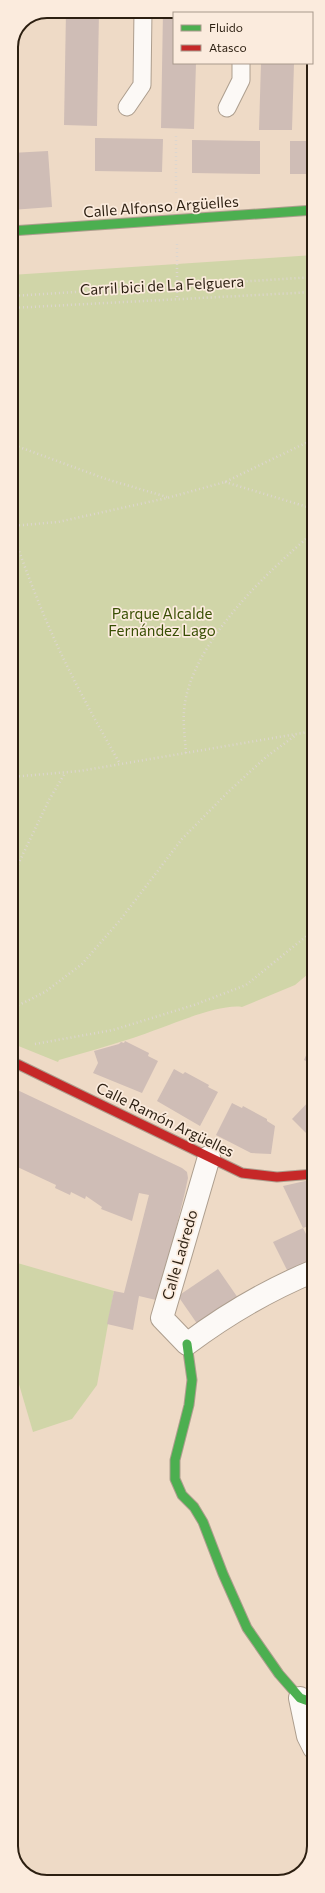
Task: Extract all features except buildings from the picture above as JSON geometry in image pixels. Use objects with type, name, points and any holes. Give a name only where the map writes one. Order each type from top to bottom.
[{"type":"street","name":"Calle Alfonso Argüelles","points":[[18,231],[307,210]]},
{"type":"street","name":"Calle Ramón Argüelles","points":[[18,1064],[242,1173],[277,1177],[307,1175]]},
{"type":"street","name":"Calle Ladredo","points":[[188,1344],[162,1318],[208,1157]]},
{"type":"street","points":[[307,1274],[280,1285],[218,1321],[188,1344],[192,1380],[189,1405],[174,1460],[175,1480],[182,1495],[194,1507],[203,1522],[223,1574],[247,1628],[279,1674],[307,1701]]},
{"type":"lane","points":[[128,107],[142,85],[143,18]]},
{"type":"lane","points":[[227,108],[240,80],[241,64]]},
{"type":"path","name":"Carril bici de La Felguera","points":[[18,296],[307,277]]},
{"type":"path","points":[[18,308],[307,292]]},
{"type":"path","points":[[18,527],[58,522],[167,498],[225,482],[307,442]]},
{"type":"path","points":[[18,447],[106,479],[167,498]]},
{"type":"path","points":[[225,482],[307,507]]},
{"type":"path","points":[[186,753],[184,710],[190,685],[204,652],[244,599],[307,538]]},
{"type":"path","points":[[18,547],[57,645],[120,764]]},
{"type":"path","points":[[18,775],[65,772],[120,764],[307,732]]},
{"type":"path","points":[[18,1006],[46,992],[82,964],[121,919],[182,840],[227,793],[266,756],[296,734]]},
{"type":"path","points":[[18,865],[49,800],[65,772]]},
{"type":"path","points":[[31,1045],[113,1030],[194,1005],[246,985],[307,936]]},
{"type":"green space","name":"Parque Alcalde Fernández Lago","points":[[307,255],[307,975],[295,985],[242,1007],[218,1009],[203,1013],[133,1038],[59,1060],[58,1062],[18,1046],[18,275]]},
{"type":"green space","points":[[18,1263],[114,1291],[97,1385],[72,1419],[33,1432],[18,1381]]},
{"type":"traffic: fast","points":[[18,231],[307,210]]},
{"type":"traffic: fast","points":[[187,1344],[192,1380],[189,1405],[175,1460],[175,1479],[182,1495],[194,1507],[203,1522],[223,1574],[247,1628],[279,1674],[300,1698],[307,1700]]},
{"type":"traffic: jam","points":[[18,1064],[242,1173],[277,1177],[307,1175]]}]
